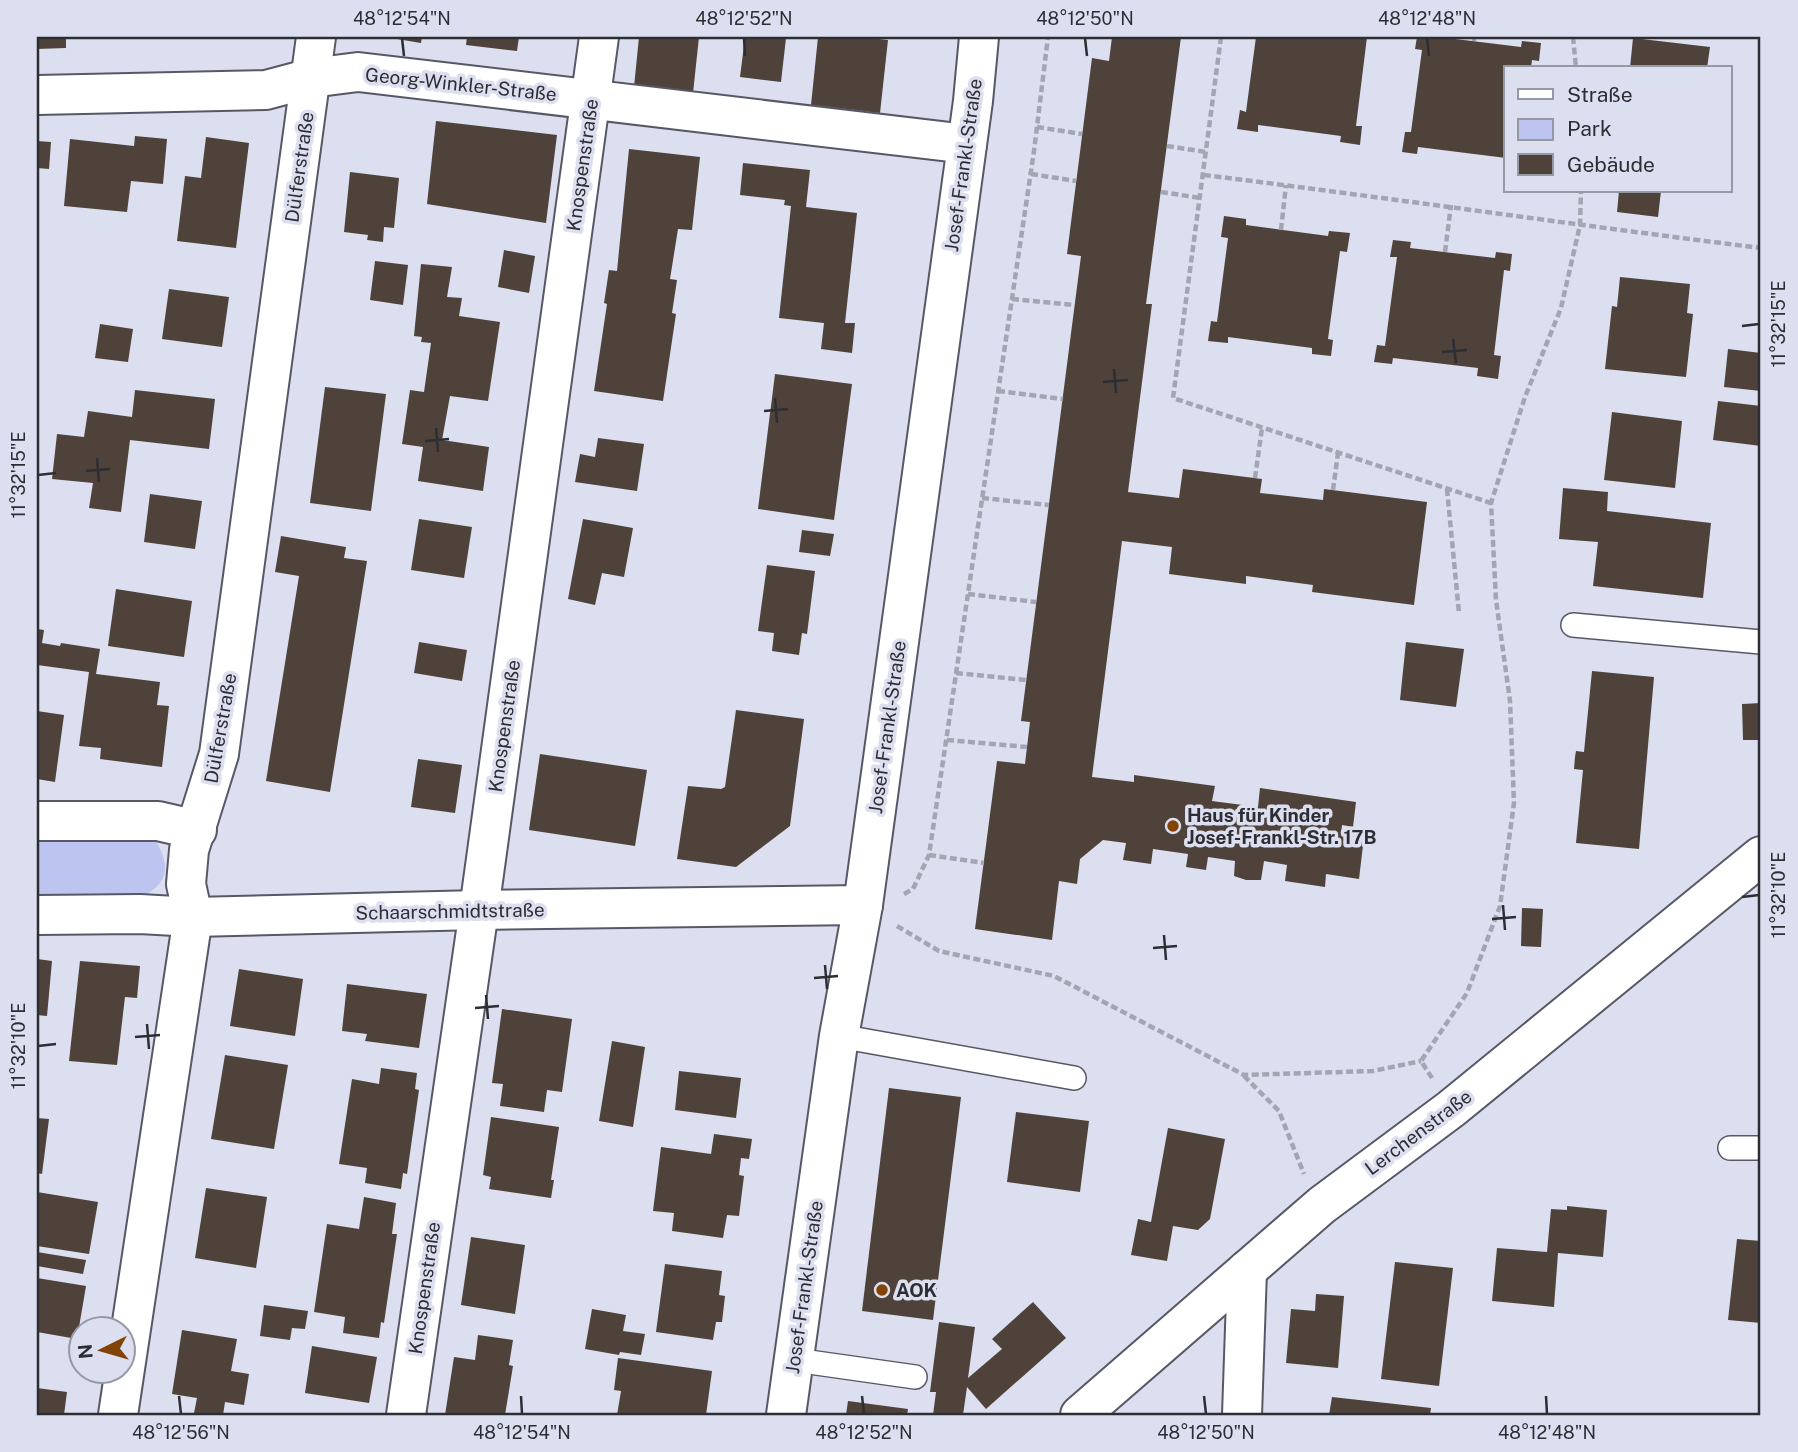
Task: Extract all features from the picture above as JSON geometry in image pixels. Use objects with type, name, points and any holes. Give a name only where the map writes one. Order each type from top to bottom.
[{"type":"street","name":"Dülferstraße","points":[[118,1415],[194,917],[186,884],[189,850],[219,754],[316,37]]},
{"type":"street","name":"Knospenstraße","points":[[406,1415],[479,910],[599,37]]},
{"type":"street","name":"Josef-Frankl-Straße","points":[[786,1415],[839,1036],[863,905],[967,144],[979,37]]},
{"type":"street","name":"Georg-Winkler-Straße","points":[[37,95],[266,90],[311,78],[358,72],[967,144]]},
{"type":"street","points":[[37,821],[158,821],[197,830]]},
{"type":"street","name":"Lerchenstraße","points":[[1080,1415],[1322,1205],[1451,1109],[1761,856]]},
{"type":"street","name":"Schaarschmidtstraße","points":[[37,915],[140,914],[194,917],[863,905]]},
{"type":"street","points":[[1242,1415],[1247,1270]]},
{"type":"lane","points":[[1573,625],[1761,642]]},
{"type":"lane","points":[[839,1036],[1074,1078]]},
{"type":"lane","points":[[1730,1147],[1761,1148]]},
{"type":"lane","points":[[795,1360],[915,1377]]},
{"type":"path","points":[[863,905],[885,904],[912,889],[929,855],[1031,174],[1048,37]]},
{"type":"path","points":[[1221,37],[1173,398],[1491,503]]},
{"type":"path","points":[[1573,37],[1576,66]]},
{"type":"path","points":[[1037,127],[1082,134]]},
{"type":"path","points":[[1167,146],[1206,152]]},
{"type":"path","points":[[1031,174],[1076,181]]},
{"type":"path","points":[[1204,175],[1451,205],[1761,248]]},
{"type":"path","points":[[1280,230],[1286,185]]},
{"type":"path","points":[[1161,192],[1201,198]]},
{"type":"path","points":[[1244,1075],[1373,1071],[1422,1061],[1467,993],[1500,906],[1514,803],[1510,701],[1496,600],[1491,503],[1525,397],[1561,308],[1580,225],[1581,192]]},
{"type":"path","points":[[1445,252],[1451,205]]},
{"type":"path","points":[[1012,299],[1075,304]]},
{"type":"path","points":[[998,391],[1063,399]]},
{"type":"path","points":[[1255,478],[1262,428]]},
{"type":"path","points":[[1333,490],[1338,453]]},
{"type":"path","points":[[1447,489],[1458,613]]},
{"type":"path","points":[[982,498],[1049,505]]},
{"type":"path","points":[[968,594],[1036,602]]},
{"type":"path","points":[[956,673],[1026,680]]},
{"type":"path","points":[[947,740],[1027,747]]},
{"type":"path","points":[[929,855],[984,863]]},
{"type":"path","points":[[863,905],[939,951],[1054,976],[1244,1075],[1279,1111],[1302,1171],[1322,1205]]},
{"type":"path","points":[[1422,1061],[1451,1109]]},
{"type":"green space","points":[[37,833],[155,839],[165,865],[162,879],[151,892],[141,897],[37,902]]},
{"type":"building","points":[[37,37],[66,37],[66,48],[37,49]]},
{"type":"building","points":[[385,37],[422,37],[421,43]]},
{"type":"building","points":[[467,37],[519,37],[517,51],[466,45]]},
{"type":"building","points":[[639,37],[699,37],[693,93],[634,87]]},
{"type":"building","points":[[745,37],[786,38],[781,82],[740,77]]},
{"type":"building","points":[[818,37],[888,40],[880,113],[811,105]]},
{"type":"building","points":[[1112,37],[1181,37],[1146,304],[1152,304],[1128,492],[1179,498],[1183,469],[1262,479],[1260,493],[1323,500],[1324,489],[1427,502],[1414,605],[1312,592],[1313,585],[1246,576],[1246,584],[1169,574],[1172,547],[1122,541],[1092,777],[1134,782],[1134,775],[1215,786],[1212,801],[1258,807],[1260,788],[1356,802],[1353,827],[1342,825],[1341,835],[1364,837],[1359,879],[1326,874],[1325,887],[1285,881],[1287,865],[1264,861],[1261,880],[1246,880],[1234,876],[1235,861],[1208,857],[1206,870],[1186,867],[1188,854],[1153,849],[1151,864],[1123,860],[1126,843],[1103,840],[1080,859],[1077,884],[1059,881],[1052,940],[975,929],[997,761],[1025,764],[1030,722],[1021,721],[1081,256],[1067,254],[1092,58],[1109,61]]},
{"type":"building","points":[[1256,37],[1367,37],[1356,126],[1362,126],[1360,145],[1340,142],[1341,136],[1258,125],[1258,132],[1237,129],[1240,110],[1246,112]]},
{"type":"building","points":[[1417,37],[1439,37],[1521,47],[1522,41],[1541,43],[1539,61],[1532,60],[1531,66],[1504,66],[1504,158],[1418,147],[1417,154],[1402,152],[1405,132],[1411,132],[1422,50],[1415,49]]},
{"type":"building","points":[[1633,38],[1710,47],[1707,66],[1630,66]]},
{"type":"building","points":[[436,121],[557,135],[546,223],[427,204]]},
{"type":"building","points":[[135,136],[167,139],[163,184],[131,181],[127,212],[64,206],[70,139],[134,146]]},
{"type":"building","points":[[206,137],[249,143],[236,248],[177,241],[185,176],[201,178]]},
{"type":"building","points":[[37,141],[51,142],[49,169],[37,168]]},
{"type":"building","points":[[629,149],[700,157],[692,230],[678,229],[670,279],[677,280],[672,313],[676,314],[663,401],[594,391],[607,304],[604,303],[609,270],[617,271]]},
{"type":"building","points":[[743,163],[810,170],[806,207],[857,213],[845,323],[855,323],[852,353],[821,349],[824,323],[779,318],[791,206],[784,205],[785,200],[740,195]]},
{"type":"building","points":[[350,172],[399,178],[394,228],[384,227],[383,242],[367,240],[368,235],[344,232]]},
{"type":"building","points":[[1619,192],[1661,192],[1658,217],[1617,212]]},
{"type":"building","points":[[1224,216],[1246,219],[1246,225],[1328,236],[1329,231],[1350,233],[1347,252],[1340,251],[1328,339],[1333,340],[1331,356],[1312,354],[1312,348],[1228,337],[1228,343],[1208,341],[1211,321],[1217,322],[1228,238],[1221,237]]},
{"type":"building","points":[[1393,240],[1411,242],[1410,248],[1495,258],[1496,252],[1512,254],[1510,271],[1504,270],[1494,355],[1501,356],[1498,379],[1477,376],[1478,368],[1393,358],[1392,364],[1374,362],[1377,345],[1385,346],[1397,257],[1390,257]]},
{"type":"building","points":[[504,250],[535,256],[529,293],[498,287]]},
{"type":"building","points":[[375,261],[408,265],[403,305],[370,300]]},
{"type":"building","points":[[421,264],[452,267],[447,297],[462,298],[459,316],[500,322],[488,401],[450,396],[442,440],[489,447],[483,491],[418,481],[423,447],[402,444],[410,390],[424,392],[431,343],[421,342],[422,337],[414,336]]},
{"type":"building","points":[[1620,277],[1690,284],[1687,313],[1693,314],[1686,377],[1605,369],[1612,306],[1617,307]]},
{"type":"building","points":[[169,289],[229,297],[222,347],[162,339]]},
{"type":"building","points":[[100,324],[133,329],[128,362],[95,358]]},
{"type":"building","points":[[1728,349],[1761,353],[1761,391],[1724,387]]},
{"type":"building","points":[[775,374],[852,384],[834,520],[758,509]]},
{"type":"building","points":[[325,387],[386,394],[371,511],[310,503]]},
{"type":"building","points":[[135,390],[215,399],[209,449],[130,440],[121,512],[89,508],[93,483],[52,479],[57,434],[84,437],[88,411],[132,417]]},
{"type":"building","points":[[1718,401],[1761,406],[1761,446],[1713,440]]},
{"type":"building","points":[[1612,412],[1682,421],[1675,488],[1604,480]]},
{"type":"building","points":[[598,438],[644,444],[637,491],[575,482],[580,454],[595,457]]},
{"type":"building","points":[[1563,488],[1608,492],[1607,511],[1711,523],[1703,598],[1593,586],[1598,542],[1559,539]]},
{"type":"building","points":[[150,494],[202,501],[195,549],[144,542]]},
{"type":"building","points":[[419,519],[472,527],[464,578],[411,570]]},
{"type":"building","points":[[583,519],[633,528],[624,577],[602,573],[595,605],[568,599]]},
{"type":"building","points":[[802,530],[834,534],[830,556],[799,552]]},
{"type":"building","points":[[281,536],[346,547],[344,558],[367,561],[330,792],[266,781],[299,576],[275,572]]},
{"type":"building","points":[[767,565],[815,571],[807,634],[802,633],[799,655],[772,651],[774,633],[758,631]]},
{"type":"building","points":[[116,589],[192,601],[184,657],[108,646]]},
{"type":"building","points":[[37,629],[44,630],[42,643],[100,649],[96,674],[160,682],[157,705],[169,706],[162,767],[100,759],[101,748],[79,746],[89,672],[37,665]]},
{"type":"building","points":[[419,642],[467,650],[462,681],[414,673]]},
{"type":"building","points":[[1406,642],[1464,649],[1456,707],[1400,700]]},
{"type":"building","points":[[1592,671],[1654,677],[1639,849],[1576,843],[1583,770],[1574,769],[1575,757],[1576,751],[1584,752]]},
{"type":"building","points":[[1761,703],[1761,740],[1743,740],[1742,704]]},
{"type":"building","points":[[736,710],[804,719],[790,826],[736,867],[677,859],[688,786],[721,789],[725,787]]},
{"type":"building","points":[[37,711],[64,715],[55,782],[37,779]]},
{"type":"building","points":[[540,754],[647,770],[635,846],[529,830]]},
{"type":"building","points":[[418,759],[462,765],[455,813],[411,807]]},
{"type":"building","points":[[1522,908],[1543,909],[1541,947],[1521,946]]},
{"type":"building","points":[[37,959],[52,961],[47,1016],[37,1015]]},
{"type":"building","points":[[80,961],[140,966],[137,998],[125,997],[117,1065],[69,1061]]},
{"type":"building","points":[[239,969],[303,979],[295,1036],[230,1026]]},
{"type":"building","points":[[347,984],[427,994],[419,1048],[365,1041],[367,1034],[342,1031]]},
{"type":"building","points":[[502,1009],[572,1019],[562,1092],[547,1090],[544,1112],[500,1106],[503,1084],[492,1083]]},
{"type":"building","points":[[612,1041],[645,1047],[633,1127],[599,1121]]},
{"type":"building","points":[[225,1055],[288,1065],[274,1149],[211,1139]]},
{"type":"building","points":[[381,1068],[417,1073],[415,1089],[419,1090],[407,1174],[403,1173],[401,1189],[365,1183],[367,1168],[339,1164],[352,1079],[379,1084]]},
{"type":"building","points":[[679,1071],[741,1078],[736,1118],[675,1110]]},
{"type":"building","points":[[889,1088],[961,1097],[933,1320],[862,1311]]},
{"type":"building","points":[[1016,1112],[1089,1121],[1080,1192],[1007,1182]]},
{"type":"building","points":[[491,1117],[559,1127],[551,1198],[489,1189],[491,1177],[483,1175]]},
{"type":"building","points":[[37,1118],[49,1119],[42,1174],[37,1173]]},
{"type":"building","points":[[1168,1128],[1225,1139],[1210,1219],[1198,1230],[1173,1226],[1167,1261],[1131,1255],[1138,1219],[1151,1222]]},
{"type":"building","points":[[714,1134],[752,1139],[749,1159],[741,1158],[739,1175],[744,1176],[739,1216],[727,1215],[723,1238],[672,1231],[674,1213],[653,1211],[661,1147],[711,1154]]},
{"type":"building","points":[[206,1188],[267,1197],[256,1268],[195,1258]]},
{"type":"building","points":[[37,1192],[98,1202],[89,1254],[37,1246]]},
{"type":"building","points":[[364,1197],[396,1203],[392,1234],[397,1234],[384,1323],[381,1322],[379,1338],[343,1333],[345,1317],[314,1312],[327,1224],[359,1229]]},
{"type":"building","points":[[1567,1206],[1607,1210],[1603,1257],[1558,1253],[1554,1307],[1492,1301],[1497,1248],[1547,1252],[1551,1209],[1567,1210]]},
{"type":"building","points":[[471,1237],[525,1245],[515,1314],[461,1305]]},
{"type":"building","points":[[1737,1239],[1761,1241],[1761,1323],[1728,1320]]},
{"type":"building","points":[[37,1252],[86,1260],[83,1274],[37,1266]]},
{"type":"building","points":[[1395,1262],[1453,1268],[1439,1386],[1381,1379]]},
{"type":"building","points":[[665,1264],[722,1271],[719,1295],[725,1296],[722,1322],[716,1322],[713,1340],[656,1332]]},
{"type":"building","points":[[37,1278],[86,1286],[81,1316],[66,1316],[66,1337],[37,1332]]},
{"type":"building","points":[[1316,1294],[1344,1296],[1338,1368],[1286,1363],[1291,1309],[1315,1311]]},
{"type":"building","points":[[1033,1302],[1066,1338],[986,1409],[967,1387],[963,1415],[933,1415],[936,1392],[930,1392],[939,1322],[975,1327],[968,1378],[1002,1349],[992,1339]]},
{"type":"building","points":[[264,1305],[308,1311],[305,1329],[292,1328],[290,1340],[260,1336]]},
{"type":"building","points":[[592,1309],[626,1315],[623,1331],[645,1334],[641,1355],[620,1352],[619,1355],[585,1349]]},
{"type":"building","points":[[182,1330],[237,1339],[231,1371],[249,1374],[244,1405],[225,1402],[223,1415],[194,1413],[197,1398],[172,1394]]},
{"type":"building","points":[[478,1335],[513,1340],[509,1365],[513,1366],[505,1415],[445,1415],[454,1357],[475,1360]]},
{"type":"building","points":[[312,1346],[377,1357],[369,1403],[305,1393]]},
{"type":"building","points":[[618,1358],[712,1371],[706,1415],[617,1415],[621,1391],[614,1390]]},
{"type":"building","points":[[37,1388],[67,1392],[64,1415],[37,1415]]},
{"type":"building","points":[[1332,1397],[1431,1408],[1430,1415],[1329,1415]]},
{"type":"building","points":[[848,1401],[908,1409],[907,1415],[846,1415]]},
{"type":"place","name":"Haus für Kinder Josef-Frankl-Str. 17B","points":[[1173,826]]},
{"type":"place","name":"AOK","points":[[882,1290]]}]
